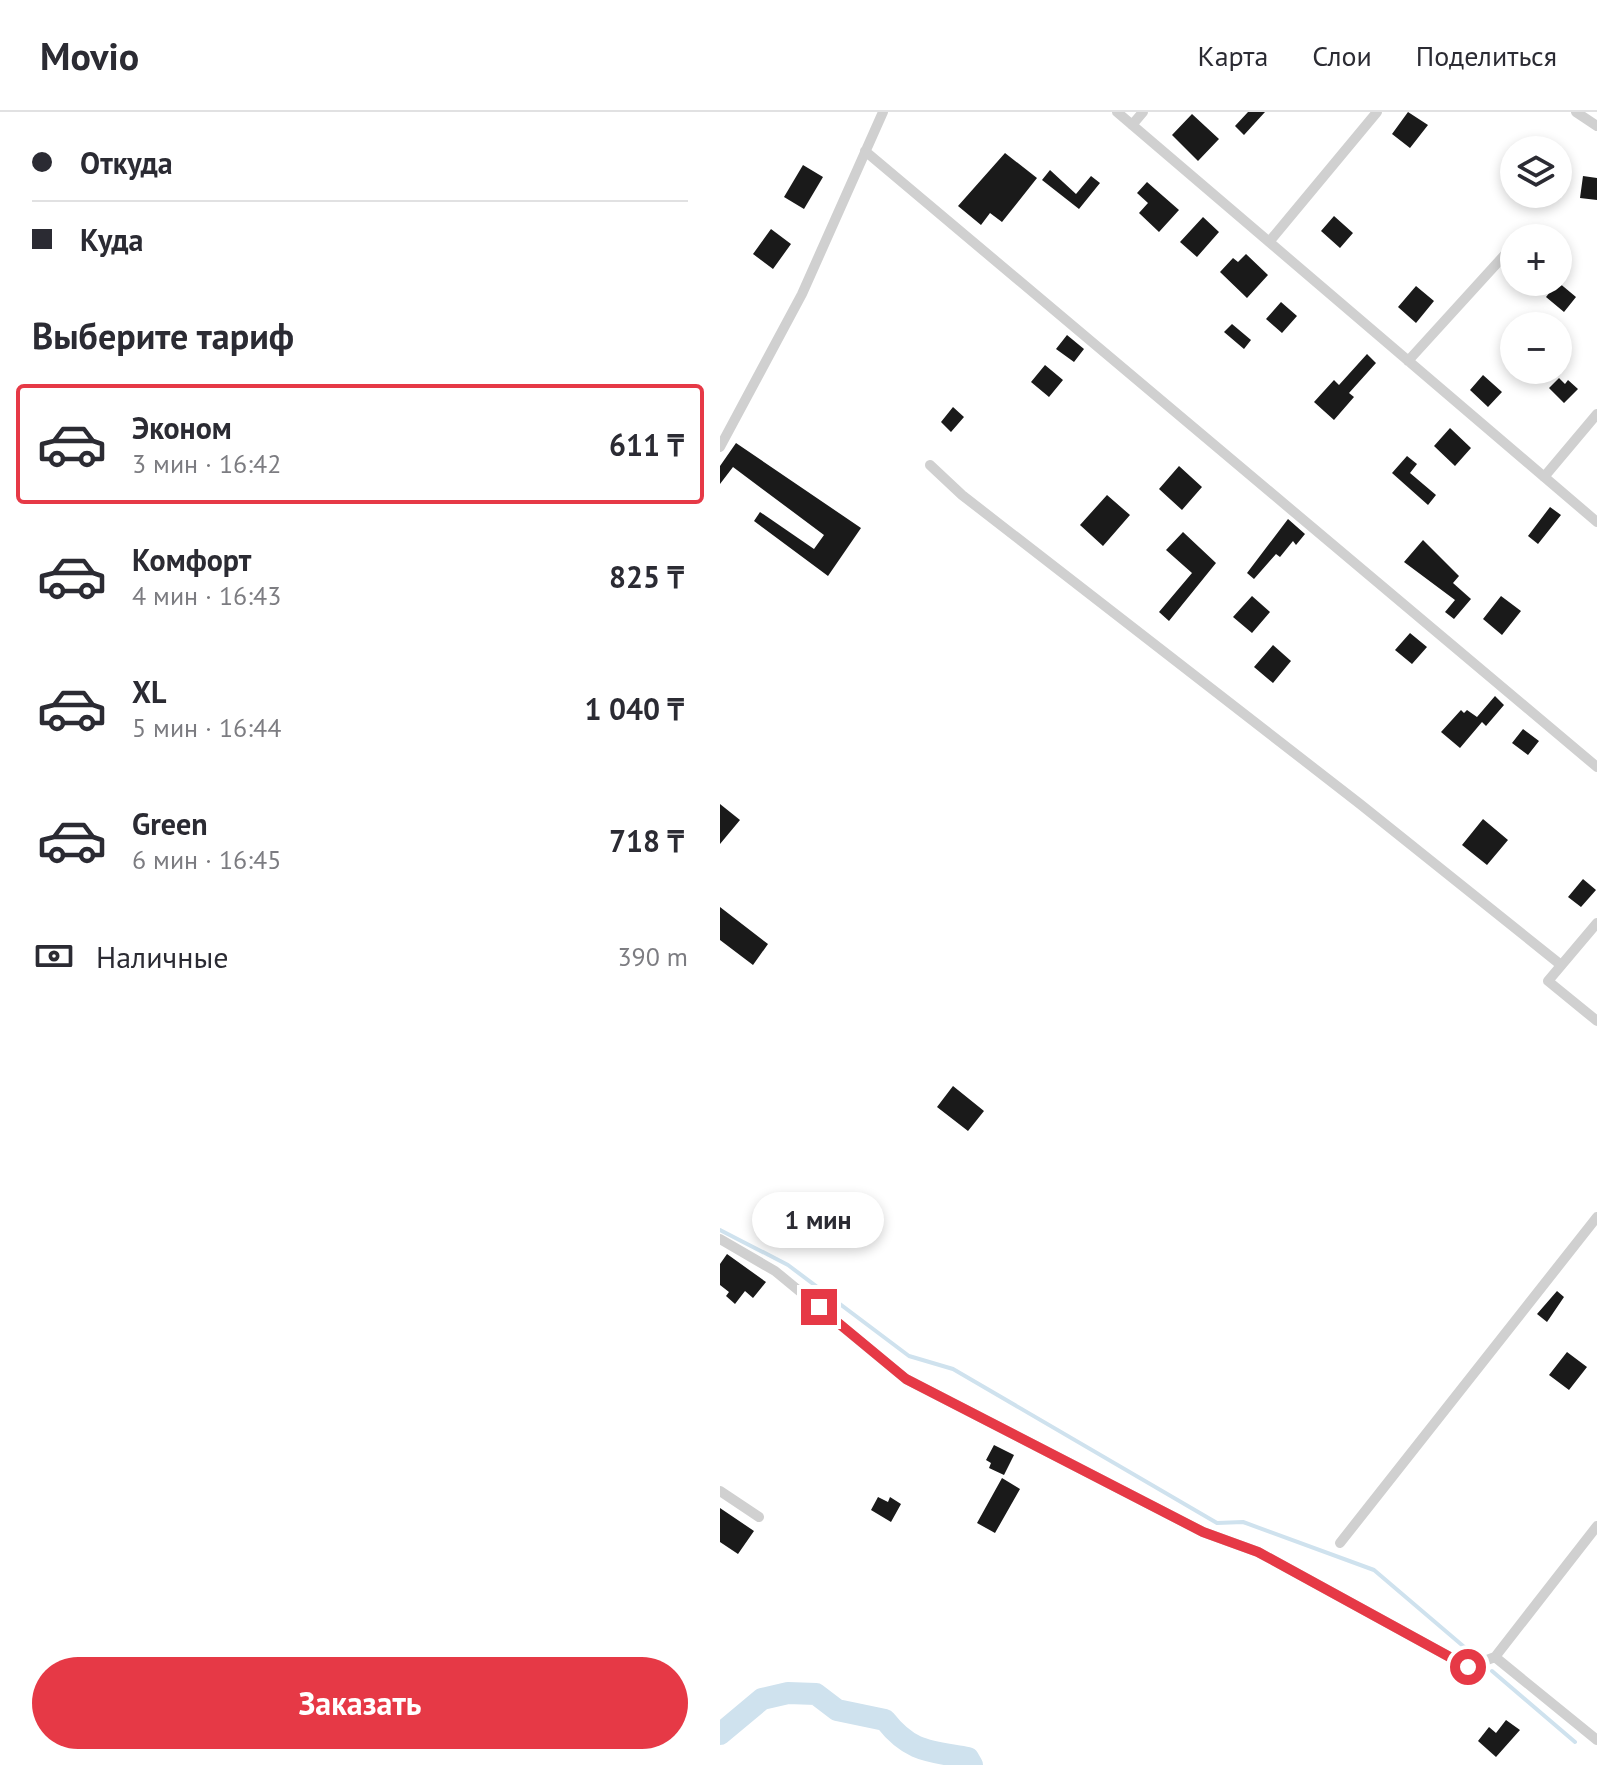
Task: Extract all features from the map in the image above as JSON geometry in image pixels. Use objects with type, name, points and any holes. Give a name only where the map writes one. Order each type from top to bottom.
[{"type":"street","points":[[720,447],[802,294],[883,112]]},
{"type":"street","points":[[1117,112],[1597,522]]},
{"type":"street","points":[[1132,125],[1143,112]]},
{"type":"street","points":[[1269,242],[1377,112]]},
{"type":"street","points":[[1576,112],[1597,126]]},
{"type":"street","points":[[865,151],[1597,767]]},
{"type":"street","points":[[1408,361],[1500,260]]},
{"type":"street","points":[[1544,477],[1597,414]]},
{"type":"street","points":[[930,465],[962,495],[1360,804],[1561,965]]},
{"type":"street","points":[[1597,923],[1548,981],[1597,1021]]},
{"type":"street","points":[[1340,1543],[1597,1217]]},
{"type":"street","points":[[720,1239],[775,1271],[906,1379],[1203,1532],[1258,1552],[1468,1667],[1495,1657],[1597,1526]]},
{"type":"street","points":[[720,1491],[759,1517]]},
{"type":"street","points":[[1495,1657],[1597,1740]]},
{"type":"building","points":[[1248,112],[1265,112],[1244,135],[1235,126]]},
{"type":"building","points":[[1408,112],[1428,125],[1410,148],[1392,134]]},
{"type":"building","points":[[1192,114],[1219,139],[1198,161],[1172,135]]},
{"type":"building","points":[[1005,153],[1037,178],[1002,222],[990,213],[981,225],[958,206]]},
{"type":"building","points":[[803,165],[823,177],[804,209],[784,197]]},
{"type":"building","points":[[1050,170],[1076,194],[1091,176],[1100,183],[1079,209],[1042,180]]},
{"type":"building","points":[[1583,176],[1597,178],[1597,200],[1580,198]]},
{"type":"building","points":[[1147,182],[1179,210],[1159,232],[1139,213],[1148,203],[1137,193]]},
{"type":"building","points":[[1334,216],[1353,233],[1340,248],[1321,231]]},
{"type":"building","points":[[1203,217],[1219,232],[1197,257],[1180,242]]},
{"type":"building","points":[[771,229],[791,244],[773,269],[753,254]]},
{"type":"building","points":[[1246,254],[1268,275],[1247,298],[1220,272],[1233,258],[1238,262]]},
{"type":"building","points":[[1416,286],[1434,301],[1416,323],[1398,307]]},
{"type":"building","points":[[1572,294],[1576,297],[1564,312],[1546,297]]},
{"type":"building","points":[[1281,302],[1297,316],[1282,333],[1266,319]]},
{"type":"building","points":[[1232,324],[1251,340],[1244,349],[1224,332]]},
{"type":"building","points":[[1067,335],[1084,349],[1074,362],[1056,349]]},
{"type":"building","points":[[1367,354],[1376,363],[1349,393],[1354,397],[1334,420],[1314,402],[1334,380],[1339,385]]},
{"type":"building","points":[[1045,365],[1063,380],[1049,397],[1031,382]]},
{"type":"building","points":[[1483,375],[1502,392],[1488,407],[1470,390]]},
{"type":"building","points":[[1553,384],[1572,384],[1578,389],[1564,403],[1549,388]]},
{"type":"building","points":[[953,407],[964,417],[951,432],[941,422]]},
{"type":"building","points":[[1450,428],[1471,448],[1455,466],[1434,446]]},
{"type":"building","points":[[736,443],[861,528],[828,576],[754,521],[760,512],[814,549],[824,535],[733,467],[720,484],[720,466]]},
{"type":"building","points":[[1407,456],[1417,464],[1410,473],[1436,495],[1428,505],[1392,473]]},
{"type":"building","points":[[1179,466],[1202,487],[1182,510],[1159,489]]},
{"type":"building","points":[[1107,495],[1130,515],[1103,546],[1080,525]]},
{"type":"building","points":[[1550,507],[1561,515],[1538,544],[1528,536]]},
{"type":"building","points":[[1288,519],[1305,534],[1296,545],[1293,541],[1280,557],[1276,554],[1254,579],[1247,573]]},
{"type":"building","points":[[1183,532],[1216,563],[1169,621],[1159,612],[1192,573],[1166,550]]},
{"type":"building","points":[[1423,540],[1459,576],[1453,583],[1471,599],[1454,619],[1445,612],[1455,600],[1404,562]]},
{"type":"building","points":[[1252,596],[1270,612],[1252,633],[1233,617]]},
{"type":"building","points":[[1501,596],[1521,611],[1502,635],[1483,619]]},
{"type":"building","points":[[1410,633],[1427,647],[1412,664],[1395,650]]},
{"type":"building","points":[[1273,645],[1291,661],[1273,683],[1254,667]]},
{"type":"building","points":[[1495,696],[1504,705],[1486,726],[1482,722],[1460,748],[1441,732],[1461,710],[1464,713],[1467,710],[1477,717]]},
{"type":"building","points":[[1523,729],[1539,741],[1528,755],[1512,743]]},
{"type":"building","points":[[720,804],[740,820],[720,844]]},
{"type":"building","points":[[1483,819],[1508,840],[1487,865],[1462,845]]},
{"type":"building","points":[[1583,879],[1596,890],[1581,907],[1568,897]]},
{"type":"building","points":[[720,907],[768,944],[753,965],[720,940]]},
{"type":"building","points":[[953,1086],[984,1111],[968,1131],[937,1107]]},
{"type":"building","points":[[727,1254],[766,1282],[753,1298],[745,1291],[735,1304],[726,1296],[729,1292],[720,1285],[720,1264]]},
{"type":"building","points":[[1557,1291],[1564,1297],[1547,1322],[1537,1314]]},
{"type":"building","points":[[1567,1352],[1587,1367],[1569,1390],[1549,1375]]},
{"type":"building","points":[[994,1445],[1014,1455],[1004,1475],[989,1468],[991,1463],[986,1460]]},
{"type":"building","points":[[1002,1478],[1020,1489],[995,1533],[977,1523]]},
{"type":"building","points":[[878,1497],[888,1502],[890,1497],[901,1504],[891,1522],[871,1510]]},
{"type":"building","points":[[720,1508],[754,1531],[738,1554],[720,1542]]},
{"type":"building","points":[[1506,1720],[1520,1730],[1496,1757],[1478,1741],[1489,1727],[1496,1733]]},
{"type":"waterway","points":[[720,1230],[788,1265],[909,1356],[953,1369],[1217,1523],[1243,1522],[1374,1570],[1476,1657]]},
{"type":"waterway","points":[[1492,1671],[1575,1742]]},
{"type":"waterway","points":[[720,1734],[762,1699],[788,1693],[816,1694],[837,1710],[885,1720],[912,1744],[968,1758],[972,1765]]},
{"type":"route","points":[[819,1307],[906,1379],[1203,1532],[1258,1552],[1468,1667]]}]
